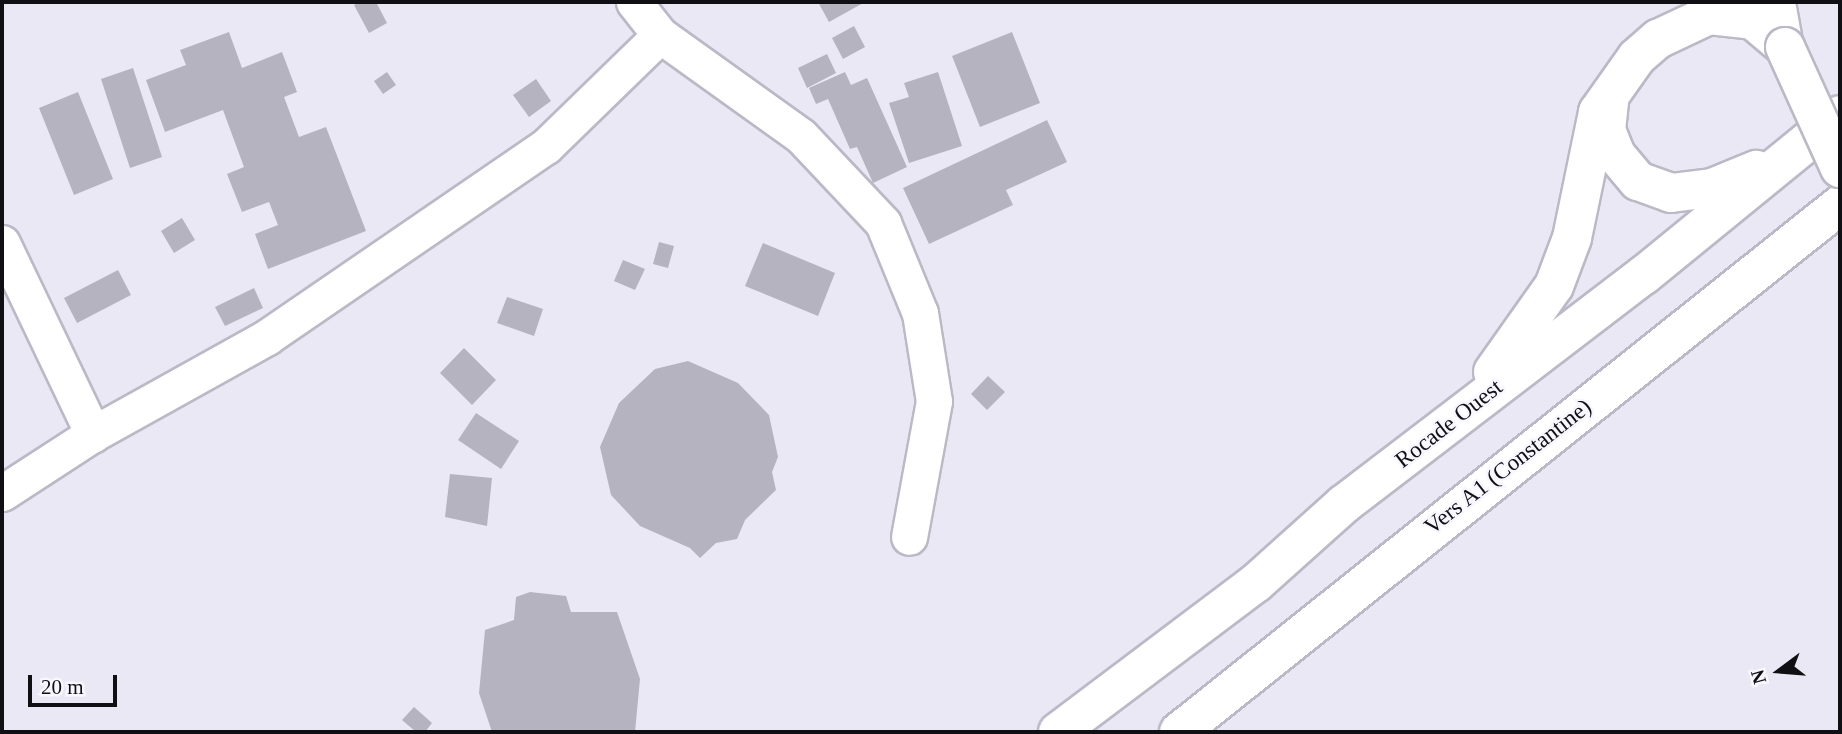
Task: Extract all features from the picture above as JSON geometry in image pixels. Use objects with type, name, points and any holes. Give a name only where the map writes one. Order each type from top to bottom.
[{"type":"highway","points":[[1445,430],[1540,310],[1554,286],[1572,238],[1598,113],[1615,83],[1658,39],[1722,9],[1753,20],[1785,47],[1840,168]]},
{"type":"highway","points":[[1615,83],[1606,130],[1616,155],[1638,181],[1671,193],[1712,188],[1798,148]]},
{"type":"highway","name":"Rocade Ouest","points":[[1058,732],[1256,583],[1344,504],[1445,430],[1840,116]]},
{"type":"highway","name":"Vers A1 (Constantine)","points":[[1179,732],[1840,205]]},
{"type":"street","points":[[634,2],[660,35],[801,136],[883,223],[919,313],[934,401],[909,537]]},
{"type":"street","points":[[1777,2],[1785,47]]},
{"type":"street","points":[[2,493],[93,434],[267,337],[546,146],[660,35]]},
{"type":"street","points":[[2,243],[93,434]]},
{"type":"building","points":[[360,2],[376,2],[387,23],[369,33],[354,5]]},
{"type":"building","points":[[818,2],[865,2],[829,22]]},
{"type":"building","points":[[854,26],[865,47],[843,59],[832,38]]},
{"type":"building","points":[[229,32],[242,68],[282,52],[297,92],[284,97],[299,137],[326,127],[366,231],[268,269],[255,234],[278,225],[269,202],[242,212],[227,174],[244,167],[223,110],[165,132],[146,80],[186,65],[180,50]]},
{"type":"building","points":[[1012,32],[1040,103],[980,127],[952,56]]},
{"type":"building","points":[[827,54],[836,73],[807,88],[798,68]]},
{"type":"building","points":[[133,68],[162,157],[130,168],[101,79]]},
{"type":"building","points":[[387,72],[396,85],[383,94],[374,81]]},
{"type":"building","points":[[845,72],[851,85],[867,78],[907,167],[873,183],[857,147],[850,149],[828,99],[816,104],[809,88]]},
{"type":"building","points":[[938,72],[962,146],[909,163],[889,103],[909,97],[904,83]]},
{"type":"building","points":[[536,79],[551,101],[529,117],[513,95]]},
{"type":"building","points":[[78,92],[113,179],[74,195],[39,108]]},
{"type":"building","points":[[1047,120],[1067,162],[1006,190],[1013,205],[929,244],[903,188]]},
{"type":"building","points":[[182,218],[195,240],[174,253],[161,231]]},
{"type":"building","points":[[659,242],[674,246],[668,268],[653,264]]},
{"type":"building","points":[[763,243],[835,273],[818,316],[745,286]]},
{"type":"building","points":[[623,260],[645,269],[635,290],[614,281]]},
{"type":"building","points":[[118,270],[131,295],[77,323],[64,298]]},
{"type":"building","points":[[254,288],[263,308],[225,326],[215,307]]},
{"type":"building","points":[[507,297],[543,309],[534,336],[497,323]]},
{"type":"building","points":[[464,348],[496,380],[472,405],[440,373]]},
{"type":"building","points":[[688,361],[738,383],[769,415],[778,457],[772,472],[776,490],[745,520],[737,539],[716,543],[700,558],[690,548],[640,526],[611,495],[600,447],[619,403],[655,369]]},
{"type":"building","points":[[988,376],[1005,392],[987,410],[971,394]]},
{"type":"building","points":[[476,413],[519,441],[501,469],[458,440]]},
{"type":"building","points":[[450,474],[492,478],[487,526],[445,517]]},
{"type":"building","points":[[530,592],[566,596],[571,612],[617,612],[640,679],[635,732],[492,732],[479,693],[485,630],[514,620],[516,597]]},
{"type":"building","points":[[414,707],[432,723],[425,732],[416,732],[402,720]]}]
